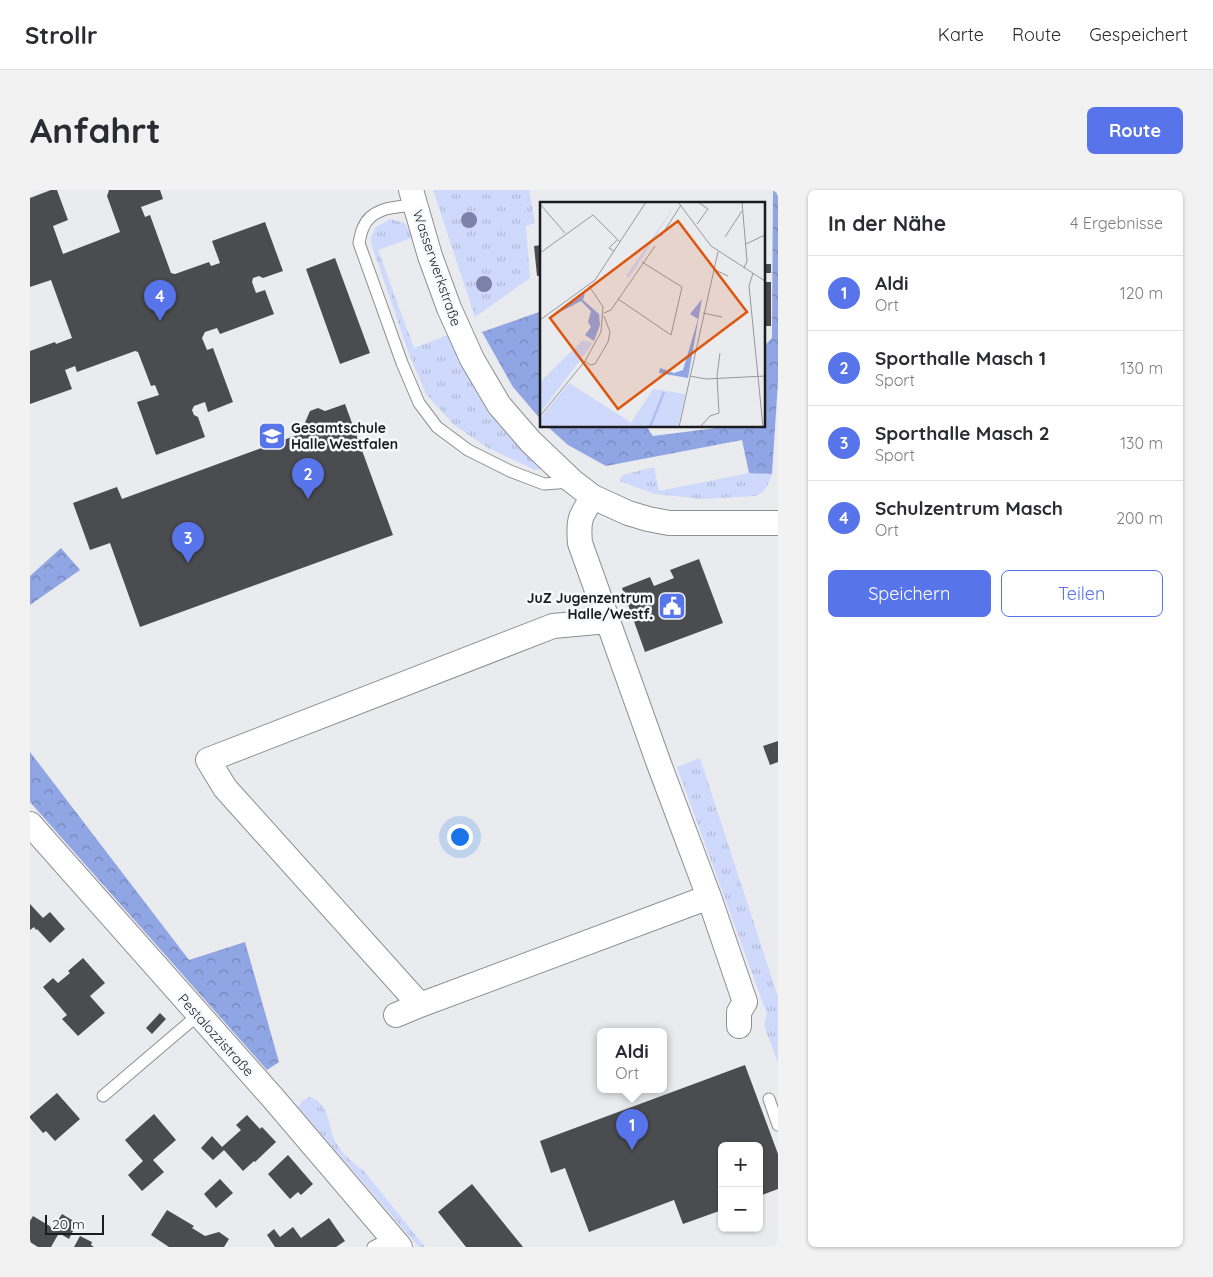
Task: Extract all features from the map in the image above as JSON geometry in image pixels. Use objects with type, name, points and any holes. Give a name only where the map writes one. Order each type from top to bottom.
[{"type":"street","name":"Wasserwerkstraße","points":[[413,198],[430,256],[449,308],[472,359],[499,405],[531,442],[572,482],[593,497],[628,513],[648,519],[669,523],[778,523]]},
{"type":"street","points":[[593,497],[582,513],[579,527],[580,543],[709,897],[745,1002],[739,1012],[739,1026]]},
{"type":"street","points":[[420,1005],[225,788],[208,760],[552,626],[608,621]]},
{"type":"street","name":"Pestalozzistraße","points":[[30,824],[282,1109],[388,1244]]},
{"type":"street","points":[[396,1015],[709,897]]},
{"type":"lane","points":[[413,198],[372,214],[363,227],[359,243],[402,363],[419,403],[437,427],[468,450],[510,471],[544,484],[572,482]]},
{"type":"lane","points":[[103,1096],[198,1015]]},
{"type":"lane","points":[[768,1099],[778,1125]]},
{"type":"green space","points":[[433,190],[529,190],[535,223],[526,226],[530,278],[475,317]]},
{"type":"green space","points":[[773,190],[778,190],[778,381],[772,474],[749,473],[742,440],[606,466],[568,445],[549,428],[647,428],[653,436],[716,428],[766,428],[766,344],[772,338]]},
{"type":"green space","points":[[390,219],[404,223],[414,237],[378,250],[414,348],[448,335],[486,403],[542,469],[535,470],[488,448],[454,425],[426,394],[408,351],[370,240],[375,228]]},
{"type":"green space","points":[[540,312],[540,419],[513,387],[482,332]]},
{"type":"green space","points":[[654,467],[659,491],[749,473],[772,474],[768,485],[755,496],[703,499],[655,494],[619,481],[623,475]]},
{"type":"green space","points":[[61,548],[80,570],[30,605],[30,576]]},
{"type":"green space","points":[[30,752],[189,960],[245,942],[279,1062],[267,1070],[30,802]]},
{"type":"green space","points":[[700,758],[778,997],[778,1063],[764,1025],[767,1014],[677,767]]},
{"type":"green space","points":[[310,1097],[322,1105],[326,1111],[333,1136],[342,1151],[364,1171],[425,1247],[419,1247],[298,1107],[303,1100]]},
{"type":"building","points":[[51,190],[57,190],[68,220],[53,226],[63,254],[120,232],[107,196],[109,190],[160,190],[163,199],[141,207],[145,217],[150,215],[171,273],[175,274],[209,262],[211,266],[220,263],[212,241],[265,222],[283,271],[263,278],[259,276],[253,278],[252,282],[256,293],[265,290],[274,314],[220,334],[217,328],[205,332],[202,338],[207,350],[213,348],[233,402],[208,412],[205,402],[194,406],[192,410],[194,415],[198,417],[205,437],[156,455],[137,402],[159,395],[155,385],[151,386],[138,352],[135,351],[77,372],[75,366],[65,370],[72,389],[30,404],[30,351],[72,338],[51,280],[30,287],[30,198]]},
{"type":"building","points":[[540,245],[540,275],[537,276],[534,246]]},
{"type":"building","points":[[335,258],[370,353],[340,364],[306,269]]},
{"type":"building","points":[[766,264],[771,264],[771,273],[766,273]]},
{"type":"building","points":[[766,282],[771,282],[771,326],[766,326]]},
{"type":"building","points":[[345,404],[393,535],[140,627],[110,543],[90,550],[73,503],[117,487],[122,499],[300,434],[310,411],[318,408],[325,411]]},
{"type":"building","name":"JuZ Jugenzentrum Halle/Westf.","points":[[699,559],[723,623],[645,652],[622,588],[650,577],[654,586],[674,578],[670,570]]},
{"type":"building","points":[[778,741],[778,762],[770,765],[763,746]]},
{"type":"building","points":[[30,904],[43,918],[50,912],[65,929],[50,943],[34,927],[30,930]]},
{"type":"building","points":[[83,958],[105,983],[90,996],[105,1013],[78,1036],[62,1019],[67,1015],[43,987],[53,978],[58,983]]},
{"type":"building","points":[[160,1013],[166,1019],[152,1034],[146,1028]]},
{"type":"building","points":[[745,1065],[778,1154],[778,1189],[763,1195],[763,1142],[718,1142],[718,1211],[683,1224],[674,1200],[589,1232],[565,1168],[551,1173],[540,1141]]},
{"type":"building","points":[[57,1093],[80,1119],[55,1141],[46,1131],[43,1133],[30,1116]]},
{"type":"building","points":[[154,1114],[176,1140],[153,1160],[164,1172],[142,1191],[128,1175],[143,1161],[125,1140]]},
{"type":"building","points":[[247,1115],[276,1142],[243,1171],[224,1150],[213,1160],[201,1148],[212,1136],[222,1147],[241,1130],[236,1125]]},
{"type":"building","points":[[288,1155],[313,1184],[301,1195],[298,1192],[290,1199],[268,1174]]},
{"type":"building","points":[[220,1179],[233,1193],[216,1208],[204,1194]]},
{"type":"building","points":[[472,1184],[523,1247],[466,1247],[438,1212]]},
{"type":"building","points":[[167,1210],[194,1226],[192,1228],[205,1236],[219,1232],[229,1239],[224,1247],[169,1247],[151,1235]]},
{"type":"building","points":[[62,1214],[77,1223],[69,1239],[59,1233],[51,1247],[38,1247],[30,1242],[30,1221],[33,1216],[53,1228]]},
{"type":"building","points":[[329,1218],[345,1241],[336,1247],[275,1247],[267,1235],[274,1229],[280,1237],[293,1227],[301,1238]]},
{"type":"building","points":[[80,1236],[92,1242],[91,1245],[94,1247],[74,1247]]},
{"type":"place","name":"Schulzentrum Masch","points":[[160,321]]},
{"type":"place","name":"Gesamtschule Halle Westfalen","points":[[272,436]]},
{"type":"place","name":"Sporthalle Masch 1","points":[[308,499]]},
{"type":"place","name":"Sporthalle Masch 2","points":[[188,563]]},
{"type":"place","name":"JuZ Jugenzentrum Halle/Westf.","points":[[672,606]]},
{"type":"place","name":"Aldi","points":[[632,1150]]}]
